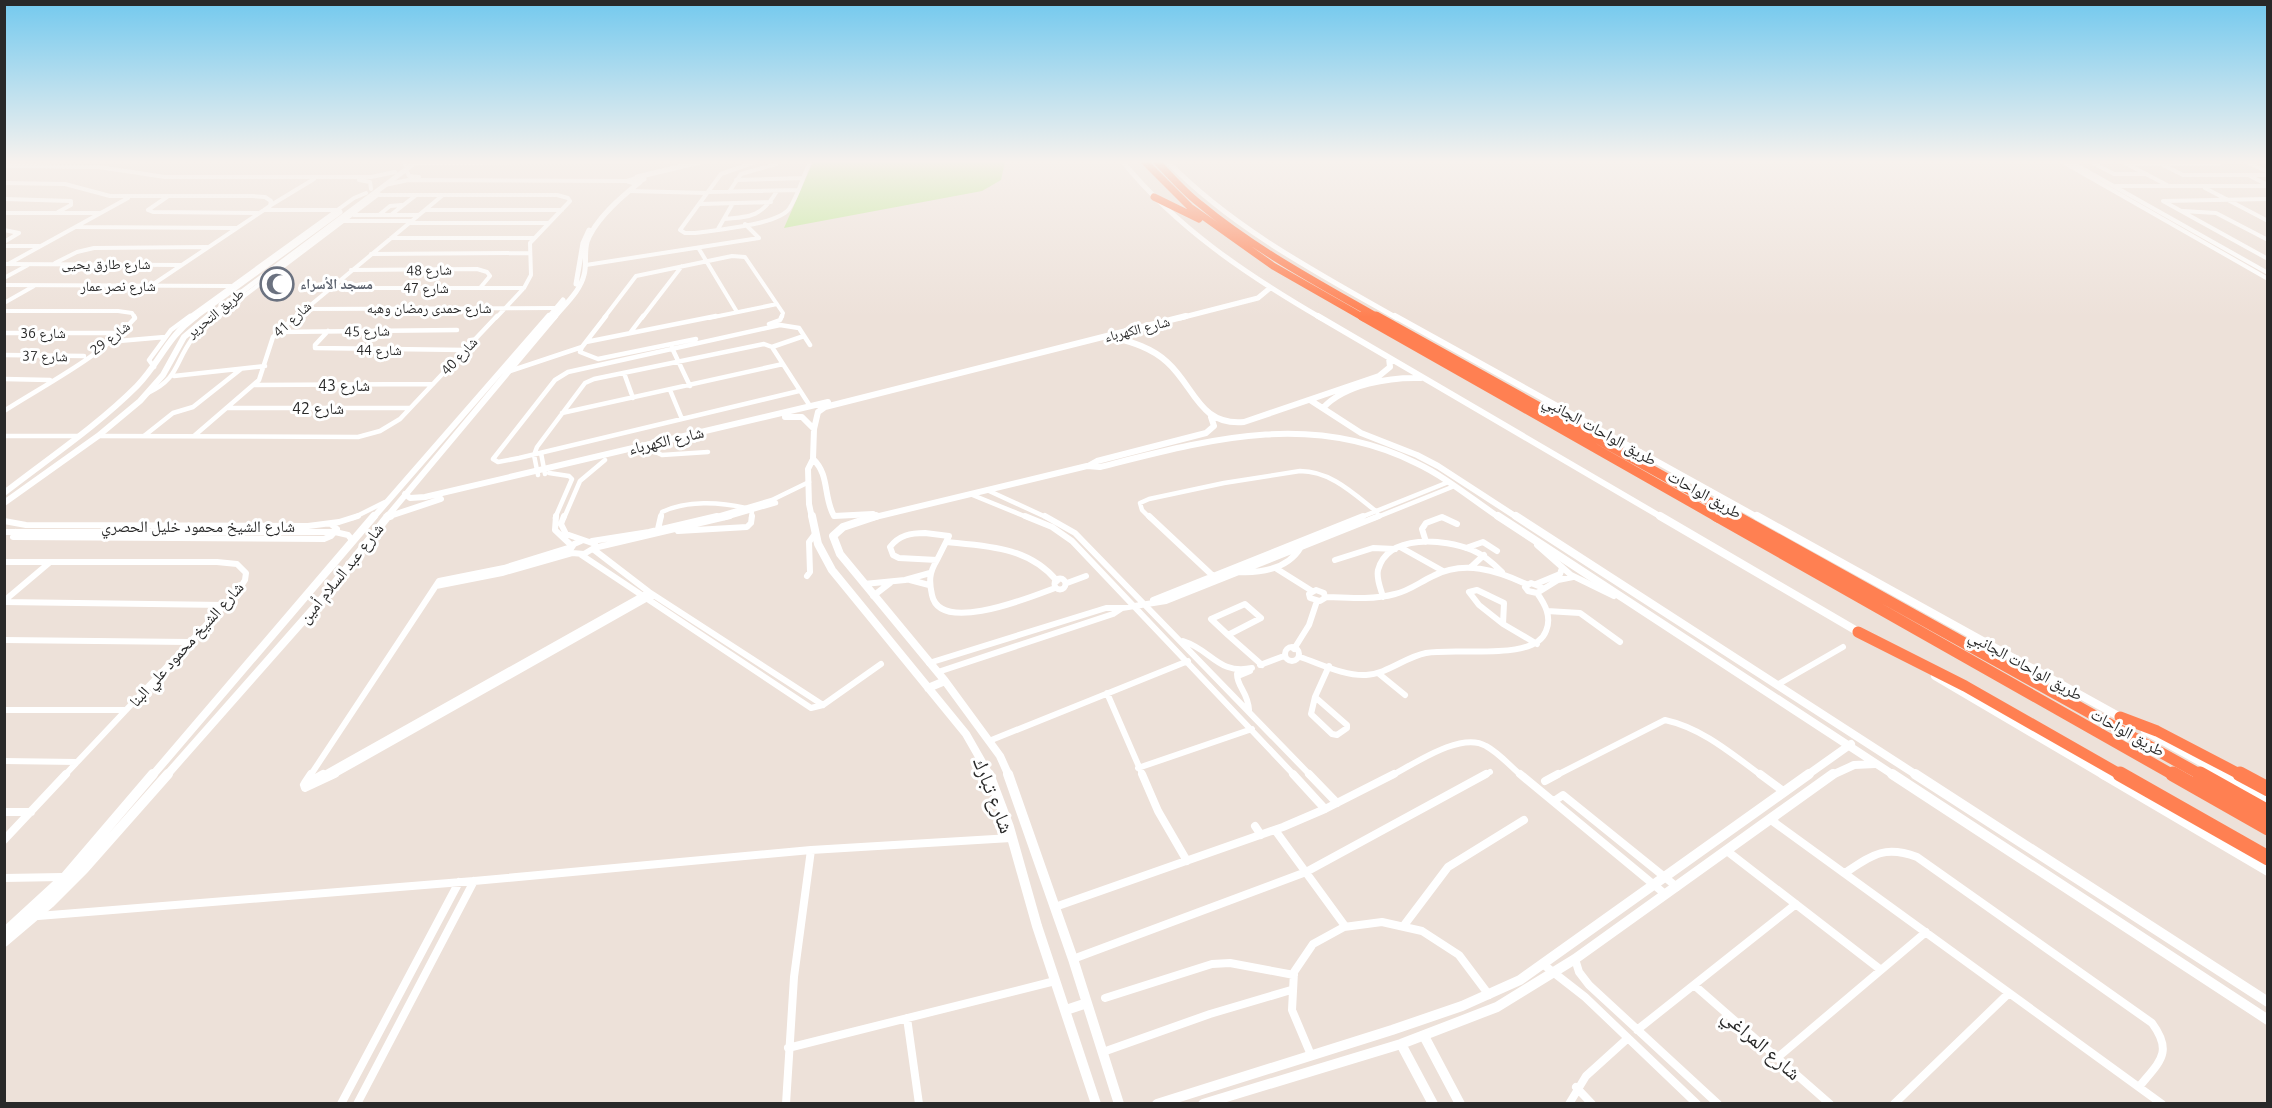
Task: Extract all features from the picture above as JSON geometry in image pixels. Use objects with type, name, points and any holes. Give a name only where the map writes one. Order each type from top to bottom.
[{"type":"highway","points":[[1189,214],[1214,226]]},
{"type":"highway","name":"طريق الواحات","points":[[1198,214],[1273,266],[1341,307],[2268,828]]},
{"type":"highway","name":"طريق الواحات","points":[[1211,214],[1308,278],[2268,812]]},
{"type":"highway","points":[[1858,632],[1965,686],[2265,856]]},
{"type":"highway","points":[[2120,717],[2157,731],[2268,789]]},
{"type":"street","points":[[7,264],[100,214]]},
{"type":"street","points":[[148,287],[259,214]]},
{"type":"street","points":[[306,214],[410,222],[549,223]]},
{"type":"street","name":"طريق التحرير","points":[[4,491],[78,436],[125,397],[154,367],[171,338],[180,328],[212,302],[340,215],[346,214]]},
{"type":"street","points":[[367,214],[419,215]]},
{"type":"street","points":[[524,288],[531,275],[529,253],[533,238],[558,214]]},
{"type":"street","name":"شارع عبد السلام أمين","points":[[537,334],[577,283],[581,272],[583,239],[606,214]]},
{"type":"street","name":"شارع عبد السلام أمين","points":[[4,933],[65,877],[387,501],[578,289],[585,277],[589,239],[606,214]]},
{"type":"street","points":[[693,214],[680,230],[690,233],[718,229],[768,219],[781,214]]},
{"type":"street","points":[[718,229],[727,214]]},
{"type":"street","points":[[724,219],[756,214]]},
{"type":"street","points":[[1172,214],[1197,236],[1270,288],[2268,871]]},
{"type":"street","name":"طريق الواحات الجانبي","points":[[1225,214],[1303,265],[2268,799]]},
{"type":"street","points":[[2154,214],[2268,279]]},
{"type":"street","points":[[2163,214],[2268,273]]},
{"type":"street","points":[[2184,214],[2268,259]]},
{"type":"street","points":[[2217,214],[2268,240]]},
{"type":"street","points":[[2254,214],[2268,221]]},
{"type":"street","points":[[125,397],[134,398],[148,393],[161,387],[174,376],[193,338],[269,274],[328,234],[340,215]]},
{"type":"street","name":"طريق التحرير","points":[[6,503],[98,436],[148,393],[163,375],[177,346],[193,328],[269,274],[307,237],[340,215]]},
{"type":"street","name":"شارع 41","points":[[194,436],[254,385],[262,375],[268,342],[277,332],[419,215]]},
{"type":"street","points":[[745,224],[751,236]]},
{"type":"street","points":[[76,226],[238,228]]},
{"type":"street","points":[[4,230],[19,233],[4,244]]},
{"type":"street","points":[[154,367],[149,360],[165,337],[248,275],[307,237],[328,234]]},
{"type":"street","points":[[586,264],[699,249],[751,236]]},
{"type":"street","points":[[586,264],[757,236]]},
{"type":"street","points":[[390,238],[533,238]]},
{"type":"street","points":[[4,244],[41,246]]},
{"type":"street","points":[[54,264],[77,252],[94,248],[208,247]]},
{"type":"street","points":[[699,249],[737,312]]},
{"type":"street","points":[[371,254],[529,253]]},
{"type":"street","points":[[742,256],[777,304],[783,316],[767,324],[609,357],[589,358],[580,352],[585,342],[636,276],[682,266],[742,256]]},
{"type":"street","name":"شارع طارق يحيى","points":[[7,264],[182,265]]},
{"type":"street","points":[[4,278],[29,264]]},
{"type":"street","points":[[630,333],[682,266]]},
{"type":"street","name":"شارع 48","points":[[350,270],[477,269],[487,272],[490,276],[480,288]]},
{"type":"street","points":[[248,275],[259,270]]},
{"type":"street","points":[[4,303],[34,285]]},
{"type":"street","name":"شارع نصر عمار","points":[[4,287],[34,285],[230,288]]},
{"type":"street","name":"شارع نصر عمار","points":[[4,287],[29,289],[148,287]]},
{"type":"street","name":"شارع 47","points":[[328,288],[524,288]]},
{"type":"street","name":"شارع 40","points":[[98,436],[358,437],[389,428],[524,288]]},
{"type":"street","name":"شارع الكهرباء","points":[[386,518],[442,496],[810,406],[1110,336],[1258,298],[1270,288]]},
{"type":"street","points":[[585,342],[777,304]]},
{"type":"street","points":[[193,318],[197,320],[207,317],[228,307]]},
{"type":"street","name":"شارع حمدى رمضان وهبه","points":[[303,309],[556,308]]},
{"type":"street","name":"شارع 29","points":[[4,311],[118,311],[132,313],[134,320],[52,380],[4,411]]},
{"type":"street","points":[[799,391],[534,457],[501,462],[493,459],[559,376],[582,368],[777,325],[796,327],[810,345]]},
{"type":"street","points":[[180,328],[193,328]]},
{"type":"street","name":"شارع 45","points":[[277,332],[457,330]]},
{"type":"street","name":"شارع 44","points":[[328,331],[315,345],[315,348],[465,350]]},
{"type":"street","name":"شارع 36","points":[[4,333],[118,333]]},
{"type":"street","points":[[534,457],[562,413],[587,382],[754,344],[772,347],[804,336]]},
{"type":"street","points":[[1110,336],[1147,349],[1167,362],[1200,406],[1210,415],[1231,424],[1256,418],[1383,374],[1390,367],[1389,358]]},
{"type":"street","points":[[106,342],[165,337]]},
{"type":"street","points":[[177,346],[186,350]]},
{"type":"street","name":"شارع عبد السلام أمين","points":[[4,942],[36,916],[99,852],[323,598],[405,494],[510,371],[527,346]]},
{"type":"street","points":[[510,371],[582,347]]},
{"type":"street","points":[[772,347],[810,406]]},
{"type":"street","points":[[672,348],[690,386]]},
{"type":"street","name":"شارع 37","points":[[4,356],[86,356]]},
{"type":"street","points":[[562,413],[783,364]]},
{"type":"street","points":[[174,376],[265,366]]},
{"type":"street","points":[[144,436],[173,413],[193,407],[241,369]]},
{"type":"street","points":[[624,373],[633,398]]},
{"type":"street","points":[[1323,408],[1332,398],[1393,378],[1413,377],[1428,380]]},
{"type":"street","points":[[4,379],[52,380]]},
{"type":"street","name":"شارع الكهرباء","points":[[818,412],[825,407],[922,384],[929,380]]},
{"type":"street","name":"شارع 43","points":[[254,385],[433,384]]},
{"type":"street","points":[[670,390],[682,419]]},
{"type":"street","points":[[1310,400],[1382,446],[1417,463],[2268,1020]]},
{"type":"street","points":[[4,405],[14,405]]},
{"type":"street","name":"شارع 42","points":[[227,408],[410,408]]},
{"type":"street","points":[[109,411],[127,412]]},
{"type":"street","name":"شارع تبارك","points":[[818,412],[814,429],[813,459],[808,466],[809,504],[815,534],[825,561],[961,729],[980,754],[992,778],[1037,926],[1096,1104]]},
{"type":"street","points":[[1087,466],[1097,460],[1206,433],[1214,426],[1210,415]]},
{"type":"street","name":"شارع الكهرباء","points":[[607,457],[788,416],[802,417],[814,429]]},
{"type":"street","points":[[1256,418],[1260,426],[1270,433]]},
{"type":"street","points":[[1328,437],[1341,432],[1346,424]]},
{"type":"street","points":[[885,513],[1087,466],[1100,466],[1224,438],[1270,433],[1328,437],[1382,446],[1438,466],[2268,1002]]},
{"type":"street","points":[[4,436],[78,436]]},
{"type":"street","points":[[441,441],[444,444],[451,441]]},
{"type":"street","points":[[649,449],[662,455],[708,452]]},
{"type":"street","points":[[542,455],[542,472]]},
{"type":"street","points":[[534,457],[542,472]]},
{"type":"street","points":[[607,457],[581,479],[561,524],[568,537],[592,541],[750,510]]},
{"type":"street","name":"شارع تبارك","points":[[813,459],[823,468],[830,510],[834,516],[885,513]]},
{"type":"street","points":[[421,463],[429,460],[433,463]]},
{"type":"street","points":[[1213,576],[1142,510],[1140,503],[1149,498],[1179,491],[1302,470],[1336,481],[1377,512]]},
{"type":"street","points":[[542,472],[581,479]]},
{"type":"street","points":[[572,479],[553,523],[555,533],[572,549],[648,596],[808,706],[815,708],[823,705],[881,664]]},
{"type":"street","points":[[580,554],[750,510],[775,501],[809,482]]},
{"type":"street","points":[[929,663],[1106,608],[1122,608],[1166,601],[1449,485]]},
{"type":"street","points":[[987,490],[1067,526],[1146,604],[1337,803]]},
{"type":"street","name":"شارع الكهرباء","points":[[405,494],[414,498],[442,496]]},
{"type":"street","points":[[969,494],[1023,514],[1063,534],[1198,671],[1325,809]]},
{"type":"street","name":"شارع الشيخ محمود خليل الحصري","points":[[6,522],[197,527],[332,525],[356,518],[387,501]]},
{"type":"street","points":[[658,529],[662,512],[674,507],[728,504],[750,510]]},
{"type":"street","points":[[1146,604],[1397,506]]},
{"type":"street","points":[[676,530],[688,532],[747,527],[752,523],[750,510]]},
{"type":"street","name":"شارع تبارك","points":[[885,513],[843,527],[833,536],[840,554],[938,672],[1000,756],[1017,795],[1053,908],[1073,959],[1104,1052],[1119,1104]]},
{"type":"street","points":[[1426,542],[1422,530],[1426,523],[1442,517],[1457,524]]},
{"type":"street","points":[[332,525],[337,529],[335,532]]},
{"type":"street","points":[[4,532],[16,531],[13,537],[16,538],[324,539],[335,532],[348,535],[353,542]]},
{"type":"street","points":[[807,576],[810,572],[809,546],[815,534]]},
{"type":"street","points":[[937,560],[899,558],[890,551],[890,547],[898,538],[913,534],[948,535],[947,542],[930,573],[928,585],[932,597],[941,608],[966,614],[1065,587],[1067,583],[1086,576]]},
{"type":"street","points":[[1530,537],[1576,578],[1629,602]]},
{"type":"street","points":[[582,541],[572,549],[502,573],[438,583],[304,785],[305,788],[319,783],[648,596]]},
{"type":"street","points":[[592,541],[595,544],[593,549]]},
{"type":"street","points":[[947,542],[1020,553],[1042,564],[1057,580],[1067,583]]},
{"type":"street","points":[[1335,560],[1373,548],[1397,548],[1426,542],[1445,543],[1484,555],[1503,572],[1526,584],[1526,590],[1538,588],[1565,577],[1576,578]]},
{"type":"street","points":[[1466,548],[1484,542],[1497,551]]},
{"type":"street","points":[[1238,572],[1253,573],[1284,566],[1298,554],[1301,547]]},
{"type":"street","points":[[1397,548],[1443,571]]},
{"type":"street","points":[[1383,597],[1378,569],[1382,561],[1397,548]]},
{"type":"street","points":[[593,549],[648,596]]},
{"type":"street","points":[[1472,567],[1484,555]]},
{"type":"street","name":"شارع الشيخ محمود علي البنا","points":[[4,562],[216,562],[237,564],[246,573],[245,580],[224,605],[4,840]]},
{"type":"street","points":[[4,601],[50,562]]},
{"type":"street","points":[[1284,566],[1290,576]]},
{"type":"street","points":[[1294,649],[1309,625],[1317,601],[1326,597],[1383,597],[1407,590],[1443,571],[1472,567],[1503,572]]},
{"type":"street","points":[[1538,588],[1560,574],[1562,567]]},
{"type":"street","points":[[1277,568],[1312,591],[1322,591],[1326,597]]},
{"type":"street","points":[[864,584],[905,580],[930,573]]},
{"type":"street","points":[[905,580],[928,585]]},
{"type":"street","points":[[1055,588],[1053,583],[1057,580]]},
{"type":"street","points":[[873,596],[892,582]]},
{"type":"street","points":[[1284,656],[1291,660],[1300,657],[1360,675],[1378,673],[1399,661],[1420,654],[1451,650],[1515,651],[1537,644],[1547,629],[1547,611],[1538,588]]},
{"type":"street","points":[[1503,625],[1502,600],[1477,590],[1469,592],[1472,599],[1503,625],[1523,639],[1537,644]]},
{"type":"street","points":[[1312,591],[1309,597],[1317,601]]},
{"type":"street","points":[[306,598],[323,598]]},
{"type":"street","points":[[4,601],[224,605]]},
{"type":"street","points":[[1228,635],[1260,620],[1261,617],[1244,603],[1211,619],[1228,635],[1262,665]]},
{"type":"street","points":[[938,672],[1113,614],[1122,608]]},
{"type":"street","points":[[1547,611],[1580,614],[1620,642]]},
{"type":"street","points":[[1052,625],[1057,632]]},
{"type":"street","points":[[884,632],[898,626]]},
{"type":"street","points":[[4,640],[189,642]]},
{"type":"street","points":[[1182,641],[1200,646],[1219,664],[1238,676]]},
{"type":"street","points":[[1697,648],[1708,641]]},
{"type":"street","points":[[1776,685],[1843,647]]},
{"type":"street","points":[[1284,656],[1285,650],[1294,649],[1300,652],[1300,657]]},
{"type":"street","points":[[1231,670],[1252,668],[1284,656]]},
{"type":"street","points":[[989,741],[1188,661]]},
{"type":"street","points":[[1315,698],[1347,724],[1347,728],[1336,735],[1332,734],[1313,716],[1311,711],[1315,698],[1329,666]]},
{"type":"street","points":[[1198,671],[1207,667]]},
{"type":"street","points":[[1249,711],[1249,697],[1236,681],[1238,676],[1252,668]]},
{"type":"street","points":[[1378,673],[1405,695]]},
{"type":"street","points":[[928,688],[945,681]]},
{"type":"street","points":[[1107,693],[1158,811],[1187,861]]},
{"type":"street","points":[[4,710],[126,710]]},
{"type":"street","points":[[1545,781],[1665,720],[1674,720],[1692,728],[1785,792]]},
{"type":"street","points":[[961,729],[977,723]]},
{"type":"street","points":[[1138,768],[1252,729]]},
{"type":"street","points":[[1157,1104],[1392,1030],[1489,995],[1544,965],[1858,739]]},
{"type":"street","points":[[1053,908],[1275,830],[1325,809],[1447,746],[1471,740],[1485,745],[1666,895]]},
{"type":"street","points":[[4,761],[77,762]]},
{"type":"street","points":[[1203,1104],[1401,1044],[1497,1007],[1575,959],[1837,771],[1854,765],[1876,764]]},
{"type":"street","points":[[1073,959],[1306,872],[1490,772]]},
{"type":"street","points":[[1554,801],[1563,795],[1677,887]]},
{"type":"street","points":[[4,812],[31,812]]},
{"type":"street","points":[[1405,924],[1448,867],[1524,820]]},
{"type":"street","points":[[1771,820],[2162,1104]]},
{"type":"street","points":[[1255,826],[1261,835]]},
{"type":"street","points":[[1275,830],[1345,926]]},
{"type":"street","points":[[36,916],[474,881],[811,850],[1011,838]]},
{"type":"street","points":[[786,1104],[795,943],[811,850]]},
{"type":"street","points":[[1845,873],[1880,850],[1898,851],[1917,857],[2152,1023],[2162,1035],[2166,1047],[2163,1057],[2139,1087]]},
{"type":"street","points":[[1727,851],[1881,970]]},
{"type":"street","points":[[2040,872],[2051,862]]},
{"type":"street","points":[[4,878],[65,877]]},
{"type":"street","points":[[357,1104],[474,881]]},
{"type":"street","points":[[341,1104],[459,882]]},
{"type":"street","points":[[1638,1030],[1796,904]]},
{"type":"street","points":[[1311,1055],[1296,1029],[1291,1003],[1294,975],[1298,964],[1312,946],[1330,932],[1345,926],[1379,921],[1405,924],[1434,936],[1465,958],[1479,975],[1489,995]]},
{"type":"street","points":[[1777,1058],[1926,932]]},
{"type":"street","points":[[1575,959],[1579,972],[1589,985],[1718,1104]]},
{"type":"street","points":[[1106,998],[1212,964],[1230,963],[1294,975]]},
{"type":"street","points":[[1544,965],[1578,992],[1697,1104]]},
{"type":"street","points":[[788,1048],[1056,981]]},
{"type":"street","points":[[1578,992],[1589,985]]},
{"type":"street","name":"شارع المراغي","points":[[1694,985],[1830,1104]]},
{"type":"street","points":[[1104,1052],[1210,1014],[1291,990]]},
{"type":"street","points":[[1894,1104],[2009,993]]},
{"type":"street","points":[[1066,1010],[1087,1003]]},
{"type":"street","points":[[907,1018],[919,1104]]},
{"type":"street","points":[[1424,1036],[1460,1104]]},
{"type":"street","points":[[1569,1104],[1576,1087],[1597,1064],[1628,1038]]},
{"type":"street","points":[[1401,1044],[1433,1104]]},
{"type":"street","points":[[1576,1087],[1592,1104]]},
{"type":"green space","points":[[790,214],[860,214],[784,228]]},
{"type":"place","name":"مسجد الأسراء","points":[[277,284]]}]
